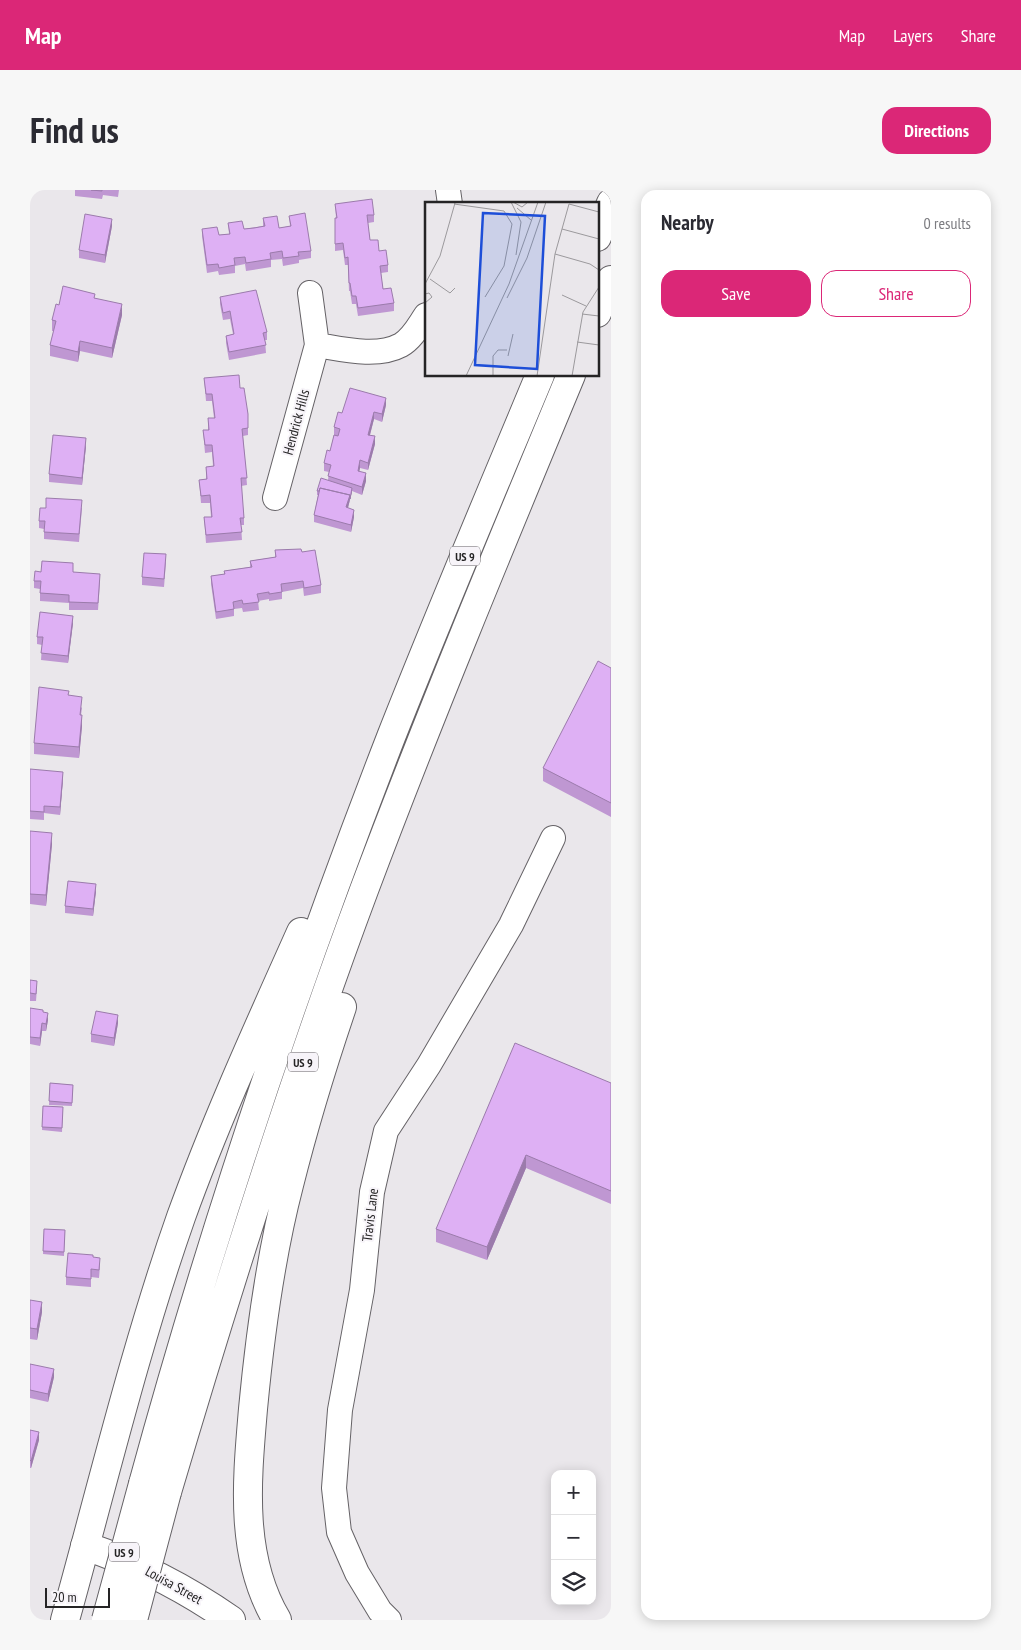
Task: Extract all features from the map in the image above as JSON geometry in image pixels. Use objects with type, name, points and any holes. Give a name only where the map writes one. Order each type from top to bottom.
[{"type":"main road","points":[[598,235],[611,203]]},
{"type":"main road","points":[[598,311],[611,280]]},
{"type":"main road","name":"US 9","points":[[133,1620],[182,1343],[237,1170],[309,958],[391,737],[540,376]]},
{"type":"main road","name":"US 9","points":[[106,1620],[211,1342],[301,1068],[363,892],[462,639],[572,376]]},
{"type":"main road","points":[[277,1620],[260,1582],[252,1551],[247,1518],[247,1487],[256,1378],[275,1251],[288,1187],[324,1060],[462,639]]},
{"type":"main road","points":[[65,1620],[162,1277],[201,1164],[265,1011],[391,737]]},
{"type":"main road","name":"Louisa Street","points":[[86,1546],[126,1560],[169,1580],[231,1620]]},
{"type":"street","name":"Hendrick Hills","points":[[275,498],[317,345],[310,293]]},
{"type":"street","points":[[317,345],[362,351],[384,350],[401,345],[412,336],[425,316]]},
{"type":"street","name":"Travis Lane","points":[[389,1620],[380,1611],[357,1573],[338,1532],[334,1488],[340,1410],[362,1290],[372,1192],[386,1131],[429,1065],[506,933],[553,838]]},
{"type":"building","points":[[372,199],[374,215],[367,215],[370,240],[378,240],[379,251],[386,250],[388,265],[380,266],[383,289],[391,288],[394,303],[358,308],[356,296],[352,296],[349,283],[348,257],[345,258],[343,243],[335,244],[335,218],[337,218],[335,204]]},
{"type":"building","points":[[305,213],[311,251],[298,252],[299,256],[283,258],[282,251],[270,253],[271,259],[246,263],[245,257],[234,258],[235,265],[219,268],[218,264],[207,265],[202,229],[217,227],[219,235],[230,234],[228,223],[242,221],[244,229],[254,228],[265,226],[263,218],[277,216],[279,228],[291,226],[289,216]]},
{"type":"building","points":[[85,214],[112,219],[105,255],[79,250]]},
{"type":"building","points":[[63,286],[95,294],[94,298],[122,304],[112,348],[80,341],[78,352],[50,345],[56,321],[52,320],[56,304],[59,305]]},
{"type":"building","points":[[256,290],[267,332],[263,333],[266,345],[229,352],[226,336],[234,334],[230,311],[223,313],[220,297]]},
{"type":"building","points":[[239,375],[240,388],[244,388],[248,414],[248,428],[242,429],[247,478],[241,478],[244,518],[240,518],[242,532],[206,535],[204,517],[212,517],[210,495],[201,496],[199,480],[207,479],[206,467],[214,466],[212,445],[205,445],[203,430],[209,430],[208,418],[215,418],[212,394],[206,394],[204,378]]},
{"type":"building","points":[[350,388],[386,398],[382,414],[374,412],[368,435],[375,436],[368,463],[360,460],[358,471],[366,473],[362,487],[328,476],[331,465],[324,463],[327,450],[330,451],[334,435],[338,436],[340,429],[334,427],[338,412],[342,413]]},
{"type":"building","points":[[53,435],[86,438],[82,478],[49,474]]},
{"type":"building","points":[[321,478],[352,488],[350,499],[350,495],[320,488],[317,491]]},
{"type":"building","points":[[320,488],[350,495],[346,507],[354,510],[351,525],[314,515]]},
{"type":"building","points":[[46,498],[82,500],[79,534],[44,532],[45,521],[39,521],[40,508],[46,508]]},
{"type":"building","points":[[301,549],[302,552],[315,550],[321,585],[304,588],[303,581],[281,584],[282,592],[257,594],[259,602],[243,604],[242,600],[233,602],[234,609],[216,612],[211,576],[225,574],[224,571],[252,567],[250,561],[276,557],[275,550]]},
{"type":"building","points":[[144,553],[166,554],[164,579],[142,577]]},
{"type":"building","points":[[42,561],[73,563],[73,572],[100,574],[98,603],[69,602],[69,595],[40,593],[41,581],[34,581],[35,571],[41,572]]},
{"type":"building","points":[[40,612],[73,616],[68,656],[41,653],[43,637],[37,637]]},
{"type":"building","points":[[598,661],[611,668],[611,803],[543,768]]},
{"type":"building","points":[[39,687],[69,691],[68,695],[82,697],[79,747],[34,743]]},
{"type":"building","points":[[30,769],[63,772],[60,807],[44,806],[44,812],[30,811]]},
{"type":"building","points":[[30,831],[52,833],[46,895],[30,894]]},
{"type":"building","points":[[68,881],[96,884],[93,909],[65,906]]},
{"type":"building","points":[[30,980],[37,981],[36,994],[30,993]]},
{"type":"building","points":[[30,1008],[43,1010],[43,1012],[48,1013],[46,1024],[42,1023],[40,1038],[30,1037]]},
{"type":"building","points":[[96,1011],[118,1015],[114,1038],[91,1034]]},
{"type":"building","points":[[515,1043],[611,1083],[611,1191],[526,1155],[487,1247],[436,1229]]},
{"type":"building","points":[[50,1083],[73,1085],[72,1103],[49,1101]]},
{"type":"building","points":[[43,1106],[63,1107],[62,1128],[42,1127]]},
{"type":"building","points":[[44,1229],[65,1230],[64,1252],[43,1251]]},
{"type":"building","points":[[68,1253],[93,1255],[93,1257],[100,1258],[99,1270],[91,1269],[91,1279],[66,1277]]},
{"type":"building","points":[[30,1300],[42,1302],[37,1329],[30,1328]]},
{"type":"building","points":[[30,1364],[54,1369],[48,1394],[30,1390]]},
{"type":"building","points":[[30,1430],[39,1432],[31,1461],[30,1460]]}]
